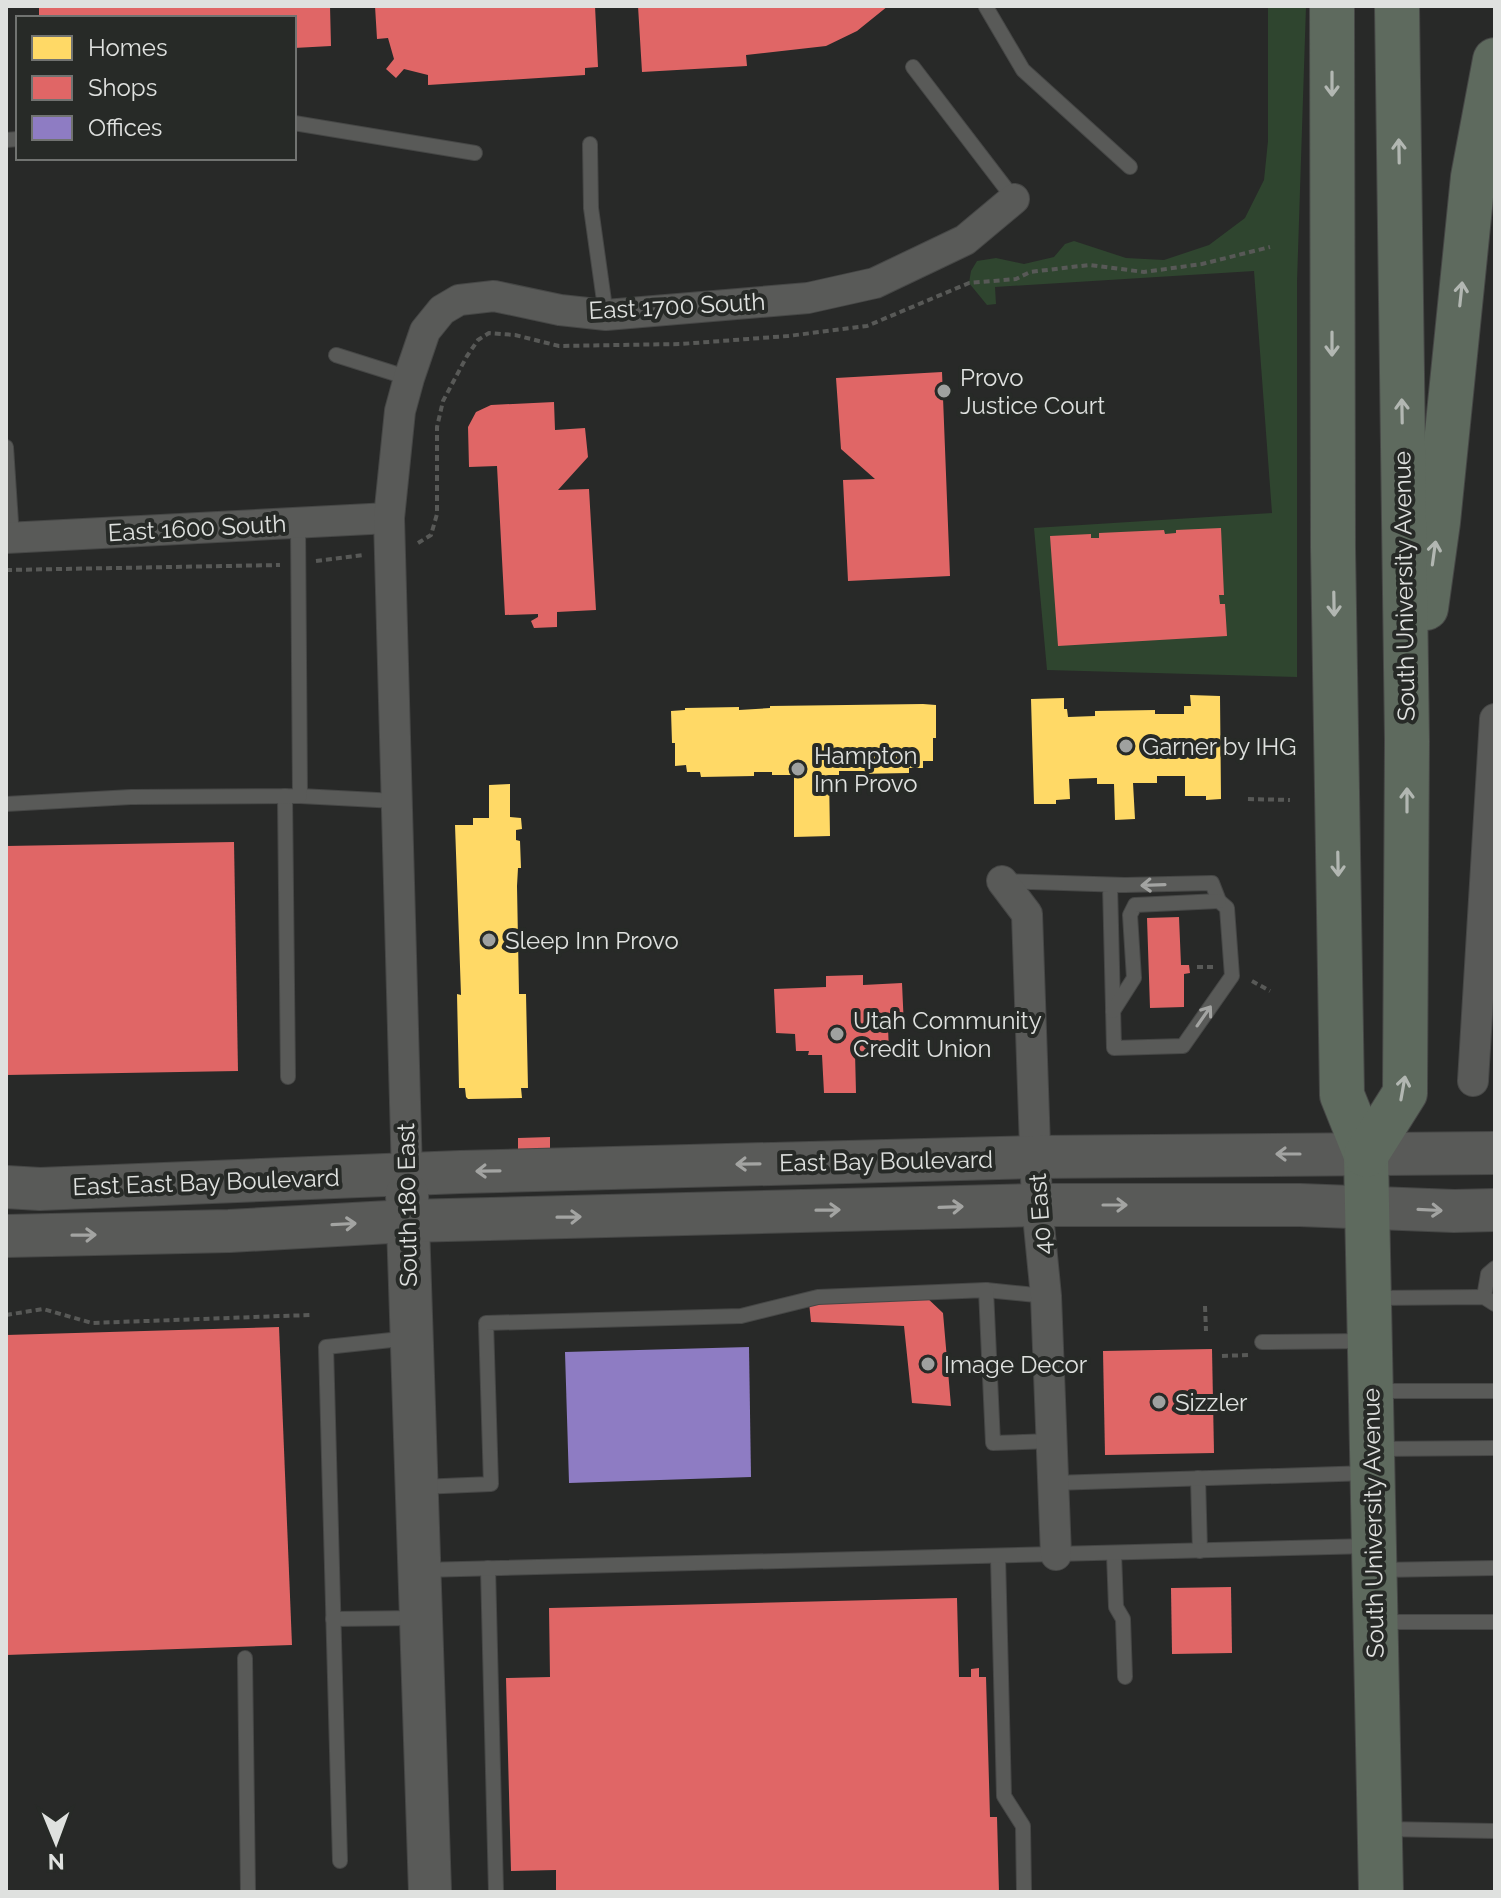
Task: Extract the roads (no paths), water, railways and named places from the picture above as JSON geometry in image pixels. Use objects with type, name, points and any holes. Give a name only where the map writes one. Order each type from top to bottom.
[{"type":"highway","name":"South University Avenue","points":[[1332,6],[1333,548],[1342,1095],[1366,1155],[1381,1892]]},
{"type":"highway","name":"South University Avenue","points":[[1366,1155],[1405,1093],[1407,741],[1397,6]]},
{"type":"highway","points":[[1407,741],[1438,522],[1473,177],[1495,60]]},
{"type":"street","name":"East 1700 South","points":[[389,518],[400,411],[409,378],[425,331],[442,310],[459,300],[494,296],[560,310],[606,315],[808,298],[875,283],[965,240],[1014,199]]},
{"type":"street","name":"East 1600 South","points":[[9,538],[389,518]]},
{"type":"street","name":"South 180 East","points":[[389,518],[407,1221],[430,1892]]},
{"type":"street","points":[[1473,1081],[1487,989],[1495,719]]},
{"type":"street","name":"40 East","points":[[1002,881],[1027,914],[1037,1205],[1046,1296],[1056,1555]]},
{"type":"street","name":"East Bay Boulevard","points":[[407,1175],[1036,1157],[1495,1153]]},
{"type":"street","name":"East East Bay Boulevard","points":[[6,1187],[40,1189],[407,1175]]},
{"type":"street","name":"East Bay Boulevard","points":[[407,1221],[1037,1205],[1366,1206],[1495,1210]]},
{"type":"street","name":"East East Bay Boulevard","points":[[6,1236],[229,1231],[407,1221]]},
{"type":"lane","points":[[986,7],[1023,70],[1130,167]]},
{"type":"lane","points":[[913,67],[1014,199]]},
{"type":"lane","points":[[296,123],[475,153]]},
{"type":"lane","points":[[590,144],[591,208],[606,315]]},
{"type":"lane","points":[[336,355],[409,378]]},
{"type":"lane","points":[[6,447],[9,538]]},
{"type":"lane","points":[[288,1077],[298,523]]},
{"type":"lane","points":[[6,804],[131,797],[293,796],[396,801]]},
{"type":"lane","points":[[1002,881],[1110,885],[1212,883],[1219,901],[1227,908],[1232,976],[1183,1046],[1114,1048],[1110,885]]},
{"type":"lane","points":[[1113,1011],[1134,978],[1130,915],[1135,905],[1219,901]]},
{"type":"lane","points":[[1368,1298],[1489,1300],[1488,1274],[1495,1268]]},
{"type":"lane","points":[[986,1290],[993,1443],[1052,1441]]},
{"type":"lane","points":[[416,1487],[491,1484],[486,1323],[741,1316],[818,1297],[986,1290],[1046,1296]]},
{"type":"lane","points":[[340,1861],[326,1347],[411,1338]]},
{"type":"lane","points":[[1262,1342],[1368,1340]]},
{"type":"lane","points":[[1370,1391],[1495,1391]]},
{"type":"lane","points":[[1053,1483],[1198,1478],[1495,1448]]},
{"type":"lane","points":[[1198,1478],[1200,1551]]},
{"type":"lane","points":[[418,1570],[1200,1551],[1374,1558],[1495,1568]]},
{"type":"lane","points":[[1114,1554],[1116,1607],[1123,1619],[1125,1677]]},
{"type":"lane","points":[[998,1557],[1004,1796],[1023,1826],[1024,1892]]},
{"type":"lane","points":[[488,1568],[496,1892]]},
{"type":"lane","points":[[333,1619],[421,1617]]},
{"type":"lane","points":[[1375,1622],[1495,1622]]},
{"type":"lane","points":[[245,1658],[248,1892]]},
{"type":"lane","points":[[1379,1829],[1495,1831]]},
{"type":"place","name":"Provo Justice Court","points":[[944,391]]},
{"type":"place","name":"Garner by IHG","points":[[1126,746]]},
{"type":"place","name":"Hampton Inn Provo","points":[[798,769]]},
{"type":"place","name":"Sleep Inn Provo","points":[[489,940]]},
{"type":"place","name":"Utah Community Credit Union","points":[[837,1034]]},
{"type":"place","name":"Image Decor","points":[[928,1364]]},
{"type":"place","name":"Sizzler","points":[[1159,1402]]}]
